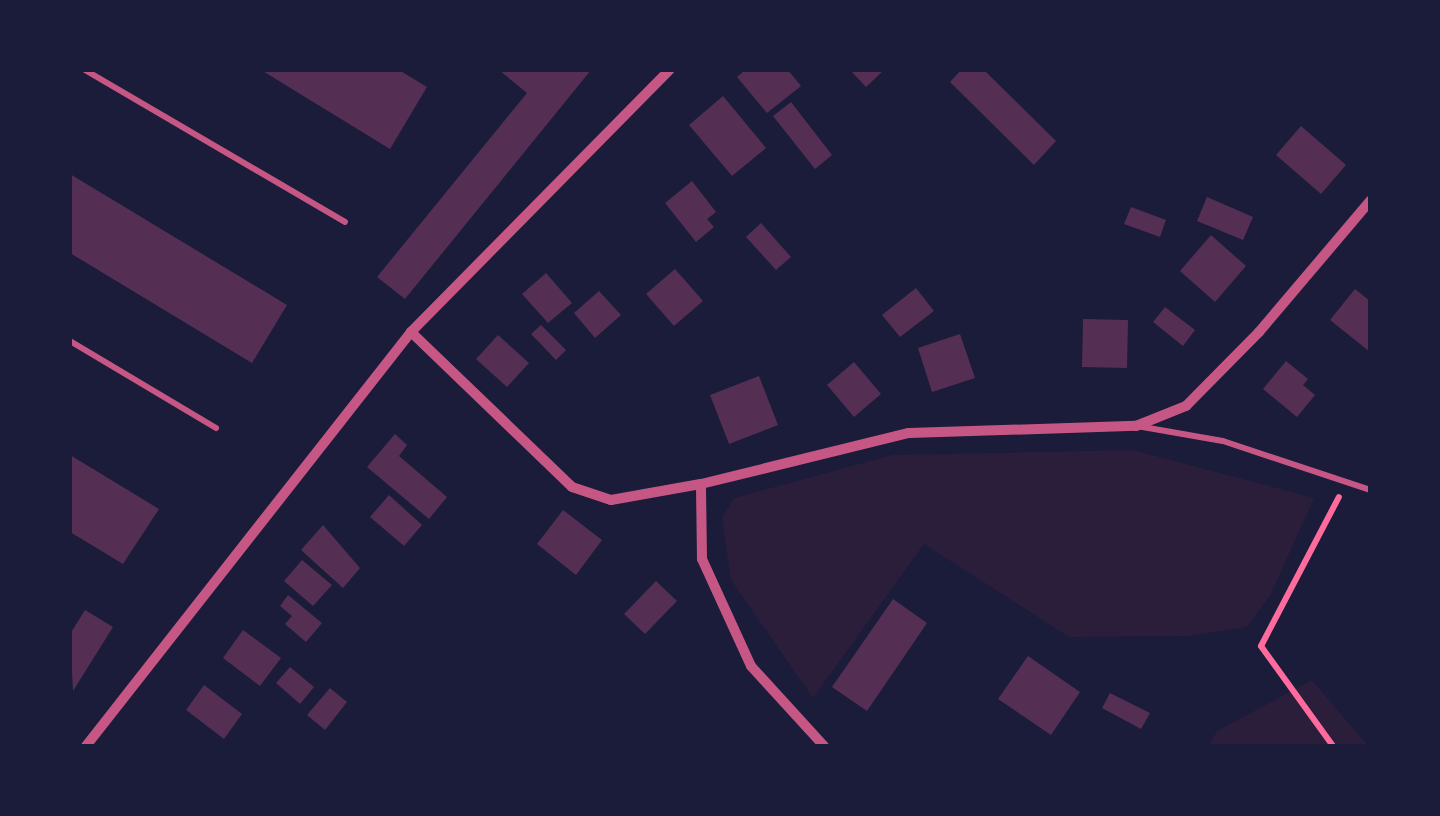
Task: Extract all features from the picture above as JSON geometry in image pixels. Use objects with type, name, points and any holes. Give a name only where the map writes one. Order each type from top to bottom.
[{"type":"street","points":[[86,746],[411,332],[669,70]]},
{"type":"street","points":[[411,332],[572,486],[611,500],[701,484],[909,433],[1136,426],[1186,406],[1259,332],[1370,201]]},
{"type":"street","points":[[701,484],[702,559],[751,666],[824,746]]},
{"type":"lane","points":[[85,70],[345,222]]},
{"type":"lane","points":[[70,341],[216,428]]},
{"type":"lane","points":[[1136,426],[1222,441],[1370,490]]},
{"type":"path","points":[[1333,746],[1261,646],[1346,482]]},
{"type":"shaded area","points":[[1133,450],[1314,498],[1271,594],[1247,627],[1188,636],[1069,637],[924,544],[813,698],[731,580],[722,518],[734,498],[892,455]]},
{"type":"shaded area","points":[[1312,680],[1368,746],[1208,746],[1217,731]]},
{"type":"building","points":[[261,70],[399,70],[427,87],[390,149]]},
{"type":"building","points":[[499,70],[591,70],[405,299],[377,277],[527,93]]},
{"type":"building","points":[[745,70],[788,70],[801,86],[767,113],[737,77]]},
{"type":"building","points":[[850,70],[884,70],[866,87]]},
{"type":"building","points":[[961,70],[984,70],[1056,141],[1034,165],[950,82]]},
{"type":"building","points":[[723,96],[766,148],[732,176],[689,125]]},
{"type":"building","points":[[791,102],[832,155],[815,169],[773,116]]},
{"type":"building","points":[[1301,126],[1346,165],[1321,194],[1276,155]]},
{"type":"building","points":[[70,174],[287,305],[252,363],[70,253]]},
{"type":"building","points":[[692,181],[716,212],[707,219],[714,227],[696,242],[665,203]]},
{"type":"building","points":[[1207,197],[1253,217],[1243,240],[1197,221]]},
{"type":"building","points":[[1131,207],[1166,220],[1160,237],[1124,224]]},
{"type":"building","points":[[761,223],[791,257],[776,270],[746,237]]},
{"type":"building","points":[[1211,235],[1246,266],[1215,302],[1180,271]]},
{"type":"building","points":[[675,269],[703,301],[674,326],[646,294]]},
{"type":"building","points":[[546,273],[572,303],[548,323],[522,294]]},
{"type":"building","points":[[916,288],[934,311],[900,337],[882,315]]},
{"type":"building","points":[[1355,289],[1370,301],[1370,352],[1330,320]]},
{"type":"building","points":[[599,291],[621,315],[595,338],[574,313]]},
{"type":"building","points":[[1165,307],[1195,330],[1183,346],[1153,322]]},
{"type":"building","points":[[1083,319],[1128,320],[1127,368],[1082,367]]},
{"type":"building","points":[[541,325],[566,350],[556,360],[531,334]]},
{"type":"building","points":[[960,334],[975,378],[932,392],[918,348]]},
{"type":"building","points":[[498,335],[529,363],[507,387],[476,359]]},
{"type":"building","points":[[1286,361],[1308,379],[1303,385],[1315,395],[1297,417],[1263,389]]},
{"type":"building","points":[[854,362],[881,394],[854,417],[827,385]]},
{"type":"building","points":[[759,376],[778,425],[729,444],[710,395]]},
{"type":"building","points":[[395,434],[407,445],[399,456],[447,497],[429,519],[367,467]]},
{"type":"building","points":[[70,455],[159,509],[123,564],[70,532]]},
{"type":"building","points":[[389,495],[422,525],[404,546],[370,517]]},
{"type":"building","points":[[563,510],[602,540],[576,575],[537,544]]},
{"type":"building","points":[[323,525],[360,568],[343,588],[301,550]]},
{"type":"building","points":[[302,560],[332,585],[313,606],[284,581]]},
{"type":"building","points":[[656,581],[677,601],[645,634],[624,614]]},
{"type":"building","points":[[288,595],[322,623],[306,642],[285,624],[292,616],[280,606]]},
{"type":"building","points":[[893,599],[927,623],[867,711],[832,687]]},
{"type":"building","points":[[85,610],[113,627],[73,691],[70,634]]},
{"type":"building","points":[[243,630],[281,658],[260,686],[223,658]]},
{"type":"building","points":[[1028,656],[1080,692],[1051,735],[998,699]]},
{"type":"building","points":[[290,667],[314,687],[300,704],[276,683]]},
{"type":"building","points":[[204,685],[242,714],[224,739],[186,710]]},
{"type":"building","points":[[330,688],[347,702],[325,730],[307,715]]},
{"type":"building","points":[[1110,693],[1150,713],[1141,729],[1102,708]]}]
